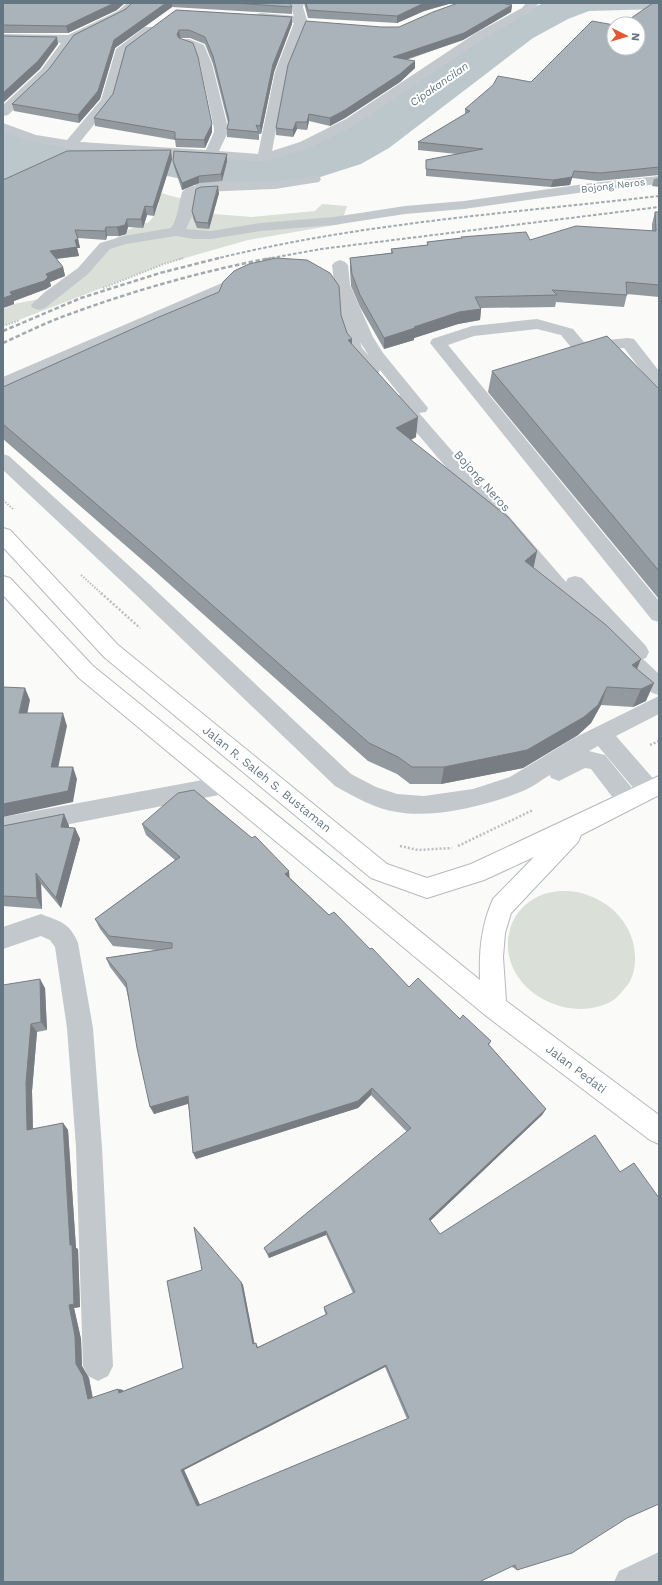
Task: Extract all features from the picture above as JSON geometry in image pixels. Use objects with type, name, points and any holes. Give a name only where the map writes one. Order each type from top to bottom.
[{"type":"main road","name":"Jalan R. Saleh S. Bustaman","points":[[3,535],[111,652],[379,871],[427,888],[476,873],[579,825],[654,787]]},
{"type":"main road","points":[[3,583],[86,672],[494,1007]]},
{"type":"main road","points":[[494,1007],[491,957],[493,933],[501,907],[579,825]]},
{"type":"main road","name":"Jalan Pedati","points":[[494,1007],[659,1131]]},
{"type":"street","points":[[3,112],[45,73],[70,40],[122,13],[134,3]]},
{"type":"street","points":[[264,158],[280,72],[300,23],[298,3]]},
{"type":"street","points":[[3,127],[33,138],[70,145],[264,158],[305,145],[351,122],[479,37],[526,10],[533,3]]},
{"type":"street","points":[[250,17],[300,23],[315,23]]},
{"type":"street","points":[[70,145],[107,101],[120,52],[161,21]]},
{"type":"street","points":[[3,38],[70,40]]},
{"type":"street","points":[[185,42],[200,48],[206,64],[221,128],[221,132],[210,155]]},
{"type":"street","points":[[176,232],[183,224],[187,211],[188,193],[193,189],[275,185],[314,179]]},
{"type":"street","name":"Bojong Neros","points":[[39,305],[50,294],[83,271],[105,246],[124,240],[176,232],[194,235],[211,235],[261,227],[353,219],[405,210],[464,205],[592,187],[659,180]]},
{"type":"street","name":"Bojong Neros","points":[[340,265],[342,285],[360,325],[377,356],[451,447],[659,673]]},
{"type":"street","points":[[300,273],[307,273],[336,290],[348,306],[350,334],[354,349],[580,610],[659,688]]},
{"type":"street","points":[[3,383],[234,283],[265,274]]},
{"type":"street","points":[[659,382],[628,343],[580,347],[567,332],[538,324],[472,330],[438,343],[659,615]]},
{"type":"street","points":[[3,460],[141,588],[343,780],[369,794],[397,803],[424,805],[473,798],[517,784],[602,734],[659,704]]},
{"type":"street","points":[[602,734],[654,787]]},
{"type":"street","points":[[473,798],[497,802],[583,759],[597,761],[628,800]]},
{"type":"street","points":[[3,827],[224,786]]},
{"type":"street","points":[[3,938],[41,925],[58,932],[66,944],[80,1028],[88,1147],[98,1366]]},
{"type":"street","points":[[630,1582],[659,1568]]},
{"type":"path","points":[[98,290],[164,264],[187,257]]},
{"type":"path","points":[[3,326],[26,318]]},
{"type":"shaded area","points":[[155,192],[182,198],[213,214],[252,217],[315,211],[322,204],[347,206],[341,224],[248,240],[164,264],[3,326],[3,309],[14,304],[39,299],[62,284],[66,277],[73,275],[110,242],[128,230],[149,222],[154,216],[159,204]]},
{"type":"shaded area","points":[[560,891],[573,891],[581,893],[603,902],[620,917],[627,926],[634,948],[635,960],[633,975],[619,995],[612,1001],[593,1008],[574,1009],[555,1004],[537,996],[523,983],[513,968],[508,949],[510,929],[518,913],[525,905],[539,896]]},
{"type":"water","name":"Cipakancilan","points":[[544,3],[659,3],[659,9],[589,11],[568,19],[533,38],[389,148],[361,164],[314,179],[199,188],[192,181],[137,170],[3,190],[3,127],[33,138],[264,158],[305,145],[526,10]]},
{"type":"building","points":[[3,3],[114,3],[66,26],[3,25]]},
{"type":"building","points":[[132,3],[166,3],[114,40],[98,91],[78,115],[12,104],[49,69],[74,35],[126,9]]},
{"type":"building","points":[[234,3],[290,3],[292,7]]},
{"type":"building","points":[[306,3],[424,3],[397,16],[308,10]]},
{"type":"building","points":[[458,3],[501,3],[512,5],[464,33],[393,57],[415,61],[400,74],[345,110],[330,118],[309,114],[307,122],[296,122],[293,130],[276,128],[288,65],[306,21],[399,27]]},
{"type":"building","points":[[653,3],[659,3],[659,167],[600,173],[574,171],[572,177],[553,180],[426,169],[426,160],[483,149],[418,142],[470,111],[465,109],[493,85],[498,76],[531,82],[592,21],[606,24],[606,56],[646,56],[646,16],[634,16]]},
{"type":"building","points":[[176,10],[292,17],[273,64],[260,126],[256,125],[259,132],[227,129],[229,120],[213,56],[205,37],[189,30],[179,30],[177,35],[179,38],[193,43],[198,57],[212,124],[204,140],[175,139],[175,132],[94,118],[113,94],[126,47]]},
{"type":"building","points":[[3,36],[57,37],[38,61],[3,93]]},
{"type":"building","points":[[171,150],[153,207],[145,206],[141,219],[127,219],[125,225],[106,227],[105,231],[75,230],[78,239],[75,240],[77,247],[50,251],[63,267],[46,274],[48,277],[44,281],[10,292],[12,295],[3,298],[3,180],[67,151]]},
{"type":"building","points":[[174,151],[227,154],[221,174],[199,176],[182,183],[173,161]]},
{"type":"building","points":[[218,186],[208,223],[196,222],[192,211],[196,189],[201,187]]},
{"type":"building","points":[[655,212],[659,212],[659,285],[626,282],[627,295],[552,290],[557,295],[475,297],[481,309],[459,312],[384,338],[360,295],[352,274],[350,258],[393,253],[391,249],[428,245],[427,242],[462,238],[461,237],[526,232],[530,240],[576,226],[656,231]]},
{"type":"building","points":[[276,258],[307,260],[330,273],[339,286],[341,315],[347,333],[352,339],[348,340],[418,417],[396,428],[508,517],[537,551],[525,561],[606,625],[641,659],[632,665],[654,683],[641,689],[607,687],[598,705],[584,717],[527,750],[444,767],[412,767],[398,757],[369,743],[144,545],[3,424],[3,387],[159,317],[219,292],[223,282],[234,271],[249,264]]},
{"type":"building","points":[[607,336],[659,389],[659,571],[492,371]]},
{"type":"building","points":[[3,687],[25,688],[19,713],[63,713],[51,767],[73,767],[68,791],[3,804]]},
{"type":"building","points":[[194,790],[252,838],[255,836],[289,871],[285,874],[329,915],[334,912],[370,949],[372,948],[409,987],[418,978],[460,1019],[463,1015],[491,1041],[488,1044],[546,1109],[429,1219],[440,1234],[595,1135],[620,1172],[634,1163],[659,1198],[659,1504],[627,1518],[572,1553],[517,1570],[515,1565],[479,1582],[3,1582],[3,985],[40,979],[41,1022],[31,1024],[26,1083],[27,1130],[63,1123],[70,1245],[72,1245],[74,1304],[69,1305],[75,1336],[76,1364],[83,1376],[88,1399],[118,1389],[119,1393],[183,1368],[167,1281],[202,1270],[194,1227],[241,1282],[253,1344],[256,1343],[257,1348],[327,1314],[324,1307],[355,1292],[326,1231],[268,1254],[264,1248],[411,1128],[372,1088],[358,1101],[193,1153],[188,1096],[150,1107],[137,1048],[126,982],[106,958],[172,948],[172,943],[109,936],[95,919],[180,857],[142,824],[178,793]],"holes":[[[386,1365],[409,1418],[197,1506],[181,1470]]]},
{"type":"building","points":[[64,814],[61,827],[75,828],[56,898],[36,873],[37,898],[3,896],[3,826]]},
{"type":"railway","points":[[215,259],[325,236],[436,220],[659,196]]},
{"type":"railway","points":[[266,259],[321,249],[659,207]]},
{"type":"railway","points":[[266,259],[271,258]]},
{"type":"railway","points":[[3,331],[81,298],[160,273],[215,259]]},
{"type":"railway","points":[[3,343],[61,317],[119,297],[195,275],[266,259]]}]
